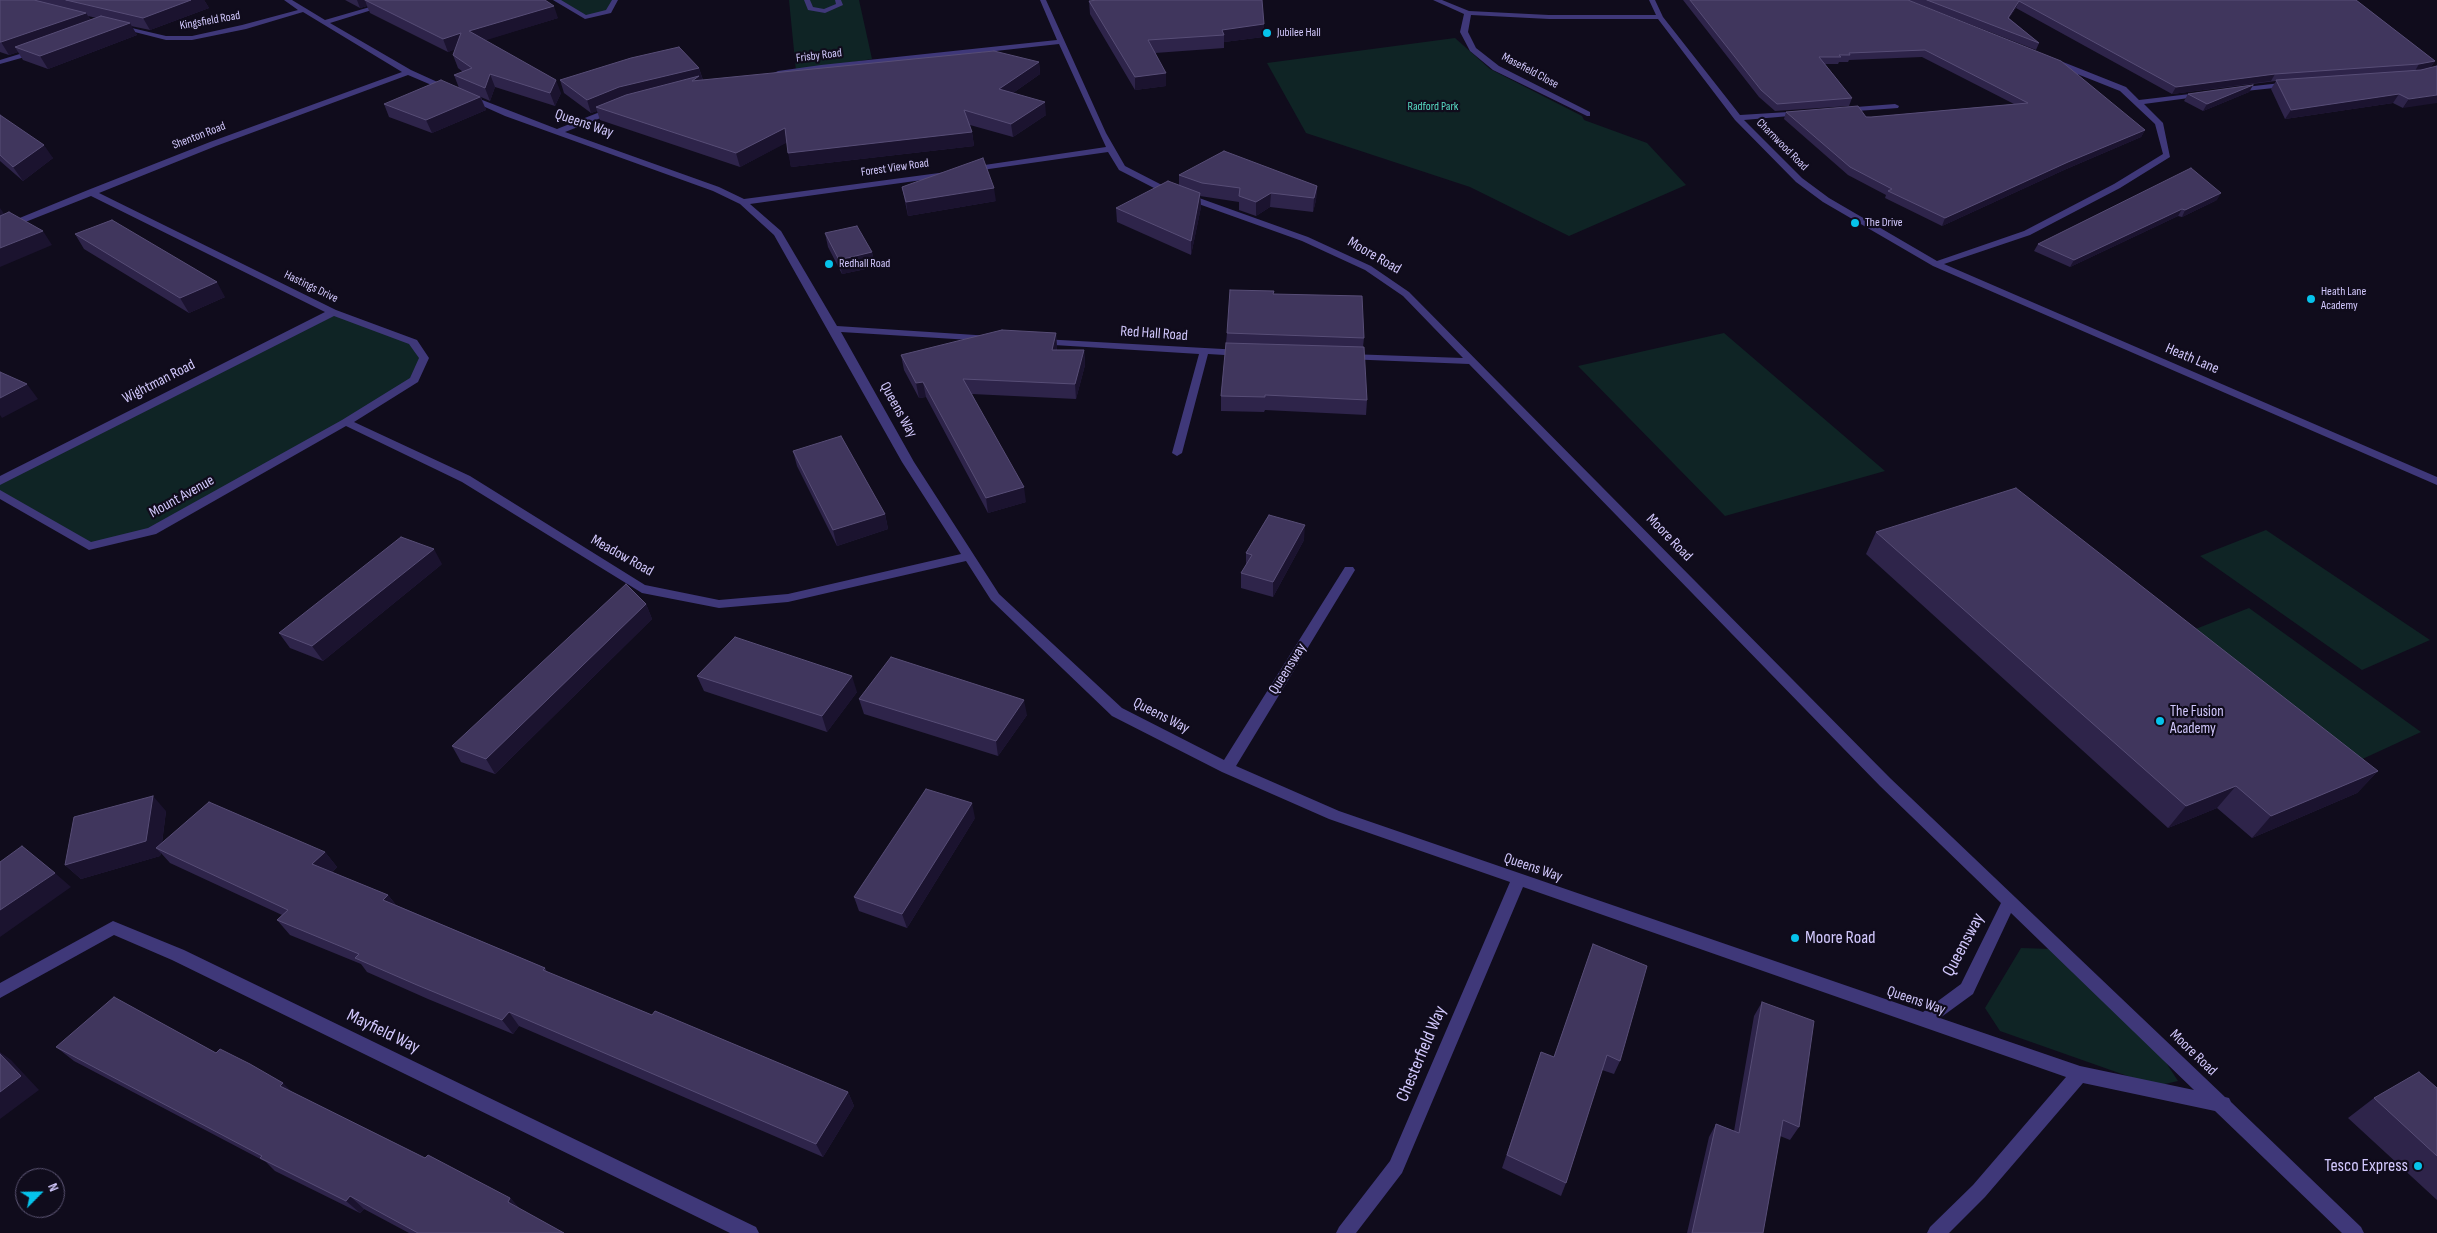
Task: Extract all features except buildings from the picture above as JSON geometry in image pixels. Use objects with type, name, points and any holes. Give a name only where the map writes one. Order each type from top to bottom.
[{"type":"street","name":"Queens Way","points":[[288,0],[408,72],[508,114],[716,189],[743,202],[778,233],[908,462],[970,556],[994,597],[1117,712],[1227,768],[1334,815],[2080,1074],[2223,1104]]},
{"type":"street","points":[[326,22],[400,0]]},
{"type":"street","points":[[556,0],[585,17],[609,12],[615,0]]},
{"type":"street","points":[[807,0],[810,9],[825,11],[840,5],[838,0]]},
{"type":"street","name":"Moore Road","points":[[1043,0],[1109,149],[1122,168],[1157,186],[1305,239],[1368,268],[1406,294],[1886,782],[2355,1233]]},
{"type":"street","points":[[1436,0],[1468,13],[1549,17],[1660,17]]},
{"type":"street","name":"Charnwood Road","points":[[1652,0],[1660,17],[1738,118],[1798,180],[1826,200],[1936,264]]},
{"type":"street","name":"Kingsfield Road","points":[[108,24],[166,38],[192,38],[243,27],[304,10]]},
{"type":"street","name":"Masefield Close","points":[[1468,13],[1464,32],[1471,47],[1496,68],[1587,114]]},
{"type":"street","name":"Frisby Road","points":[[768,75],[821,67],[1062,42]]},
{"type":"street","points":[[0,62],[46,48]]},
{"type":"street","points":[[1936,264],[2027,233],[2117,186],[2167,155],[2159,123],[2123,89],[2043,57]]},
{"type":"street","name":"Shenton Road","points":[[0,229],[91,192],[408,72]]},
{"type":"street","points":[[2224,92],[2300,83]]},
{"type":"street","points":[[2138,103],[2214,93]]},
{"type":"street","points":[[1836,111],[1896,106]]},
{"type":"street","points":[[557,132],[618,108]]},
{"type":"street","points":[[1738,118],[1807,113]]},
{"type":"street","name":"Forest View Road","points":[[743,202],[1109,149]]},
{"type":"street","name":"Hastings Drive","points":[[91,192],[333,312],[413,342],[424,358],[414,380],[346,422]]},
{"type":"street","name":"Heath Lane","points":[[1936,264],[2437,481]]},
{"type":"street","name":"Wightman Road","points":[[0,481],[333,312]]},
{"type":"street","points":[[834,329],[994,339]]},
{"type":"street","name":"Red Hall Road","points":[[1033,341],[1254,354]]},
{"type":"street","points":[[1177,453],[1204,352]]},
{"type":"street","points":[[1333,356],[1472,361]]},
{"type":"street","name":"Mount Avenue","points":[[0,494],[89,546],[152,531],[346,422]]},
{"type":"street","name":"Meadow Road","points":[[346,422],[466,479],[642,590],[719,604],[788,598],[970,556]]},
{"type":"street","name":"Queensway","points":[[1227,768],[1349,570]]},
{"type":"street","name":"Chesterfield Way","points":[[1345,1233],[1396,1167],[1518,880]]},
{"type":"street","name":"Queensway","points":[[1923,1021],[1967,989],[2010,900]]},
{"type":"street","name":"Mayfield Way","points":[[0,991],[113,928],[178,955],[750,1233]]},
{"type":"street","points":[[1936,1233],[1978,1191],[2080,1074]]},
{"type":"green space","points":[[553,0],[615,0],[609,12],[585,17]]},
{"type":"green space","points":[[789,0],[859,0],[872,59],[796,71]]},
{"type":"green space","name":"Radford Park","points":[[1455,38],[1490,69],[1582,116],[1584,120],[1647,143],[1686,185],[1569,236],[1470,187],[1306,133],[1267,63]]},
{"type":"green space","points":[[333,312],[413,342],[424,358],[414,381],[152,531],[89,546],[0,494],[0,482]]},
{"type":"green space","points":[[1724,333],[1885,471],[1725,516],[1578,366]]},
{"type":"green space","points":[[2266,530],[2430,640],[2362,670],[2200,556]]},
{"type":"green space","points":[[2249,608],[2421,732],[2358,761],[2188,632]]},
{"type":"green space","points":[[2021,948],[2051,949],[2165,1061],[2178,1081],[2156,1086],[2000,1031],[1985,1008]]},
{"type":"place","name":"Jubilee Hall","points":[[1267,33]]},
{"type":"place","name":"The Drive","points":[[1855,223]]},
{"type":"place","name":"Redhall Road","points":[[829,264]]},
{"type":"place","name":"Heath Lane Academy","points":[[2311,299]]},
{"type":"place","name":"The Fusion Academy","points":[[2160,721]]},
{"type":"place","name":"Moore Road","points":[[1795,938]]},
{"type":"place","name":"Tesco Express","points":[[2418,1166]]}]
